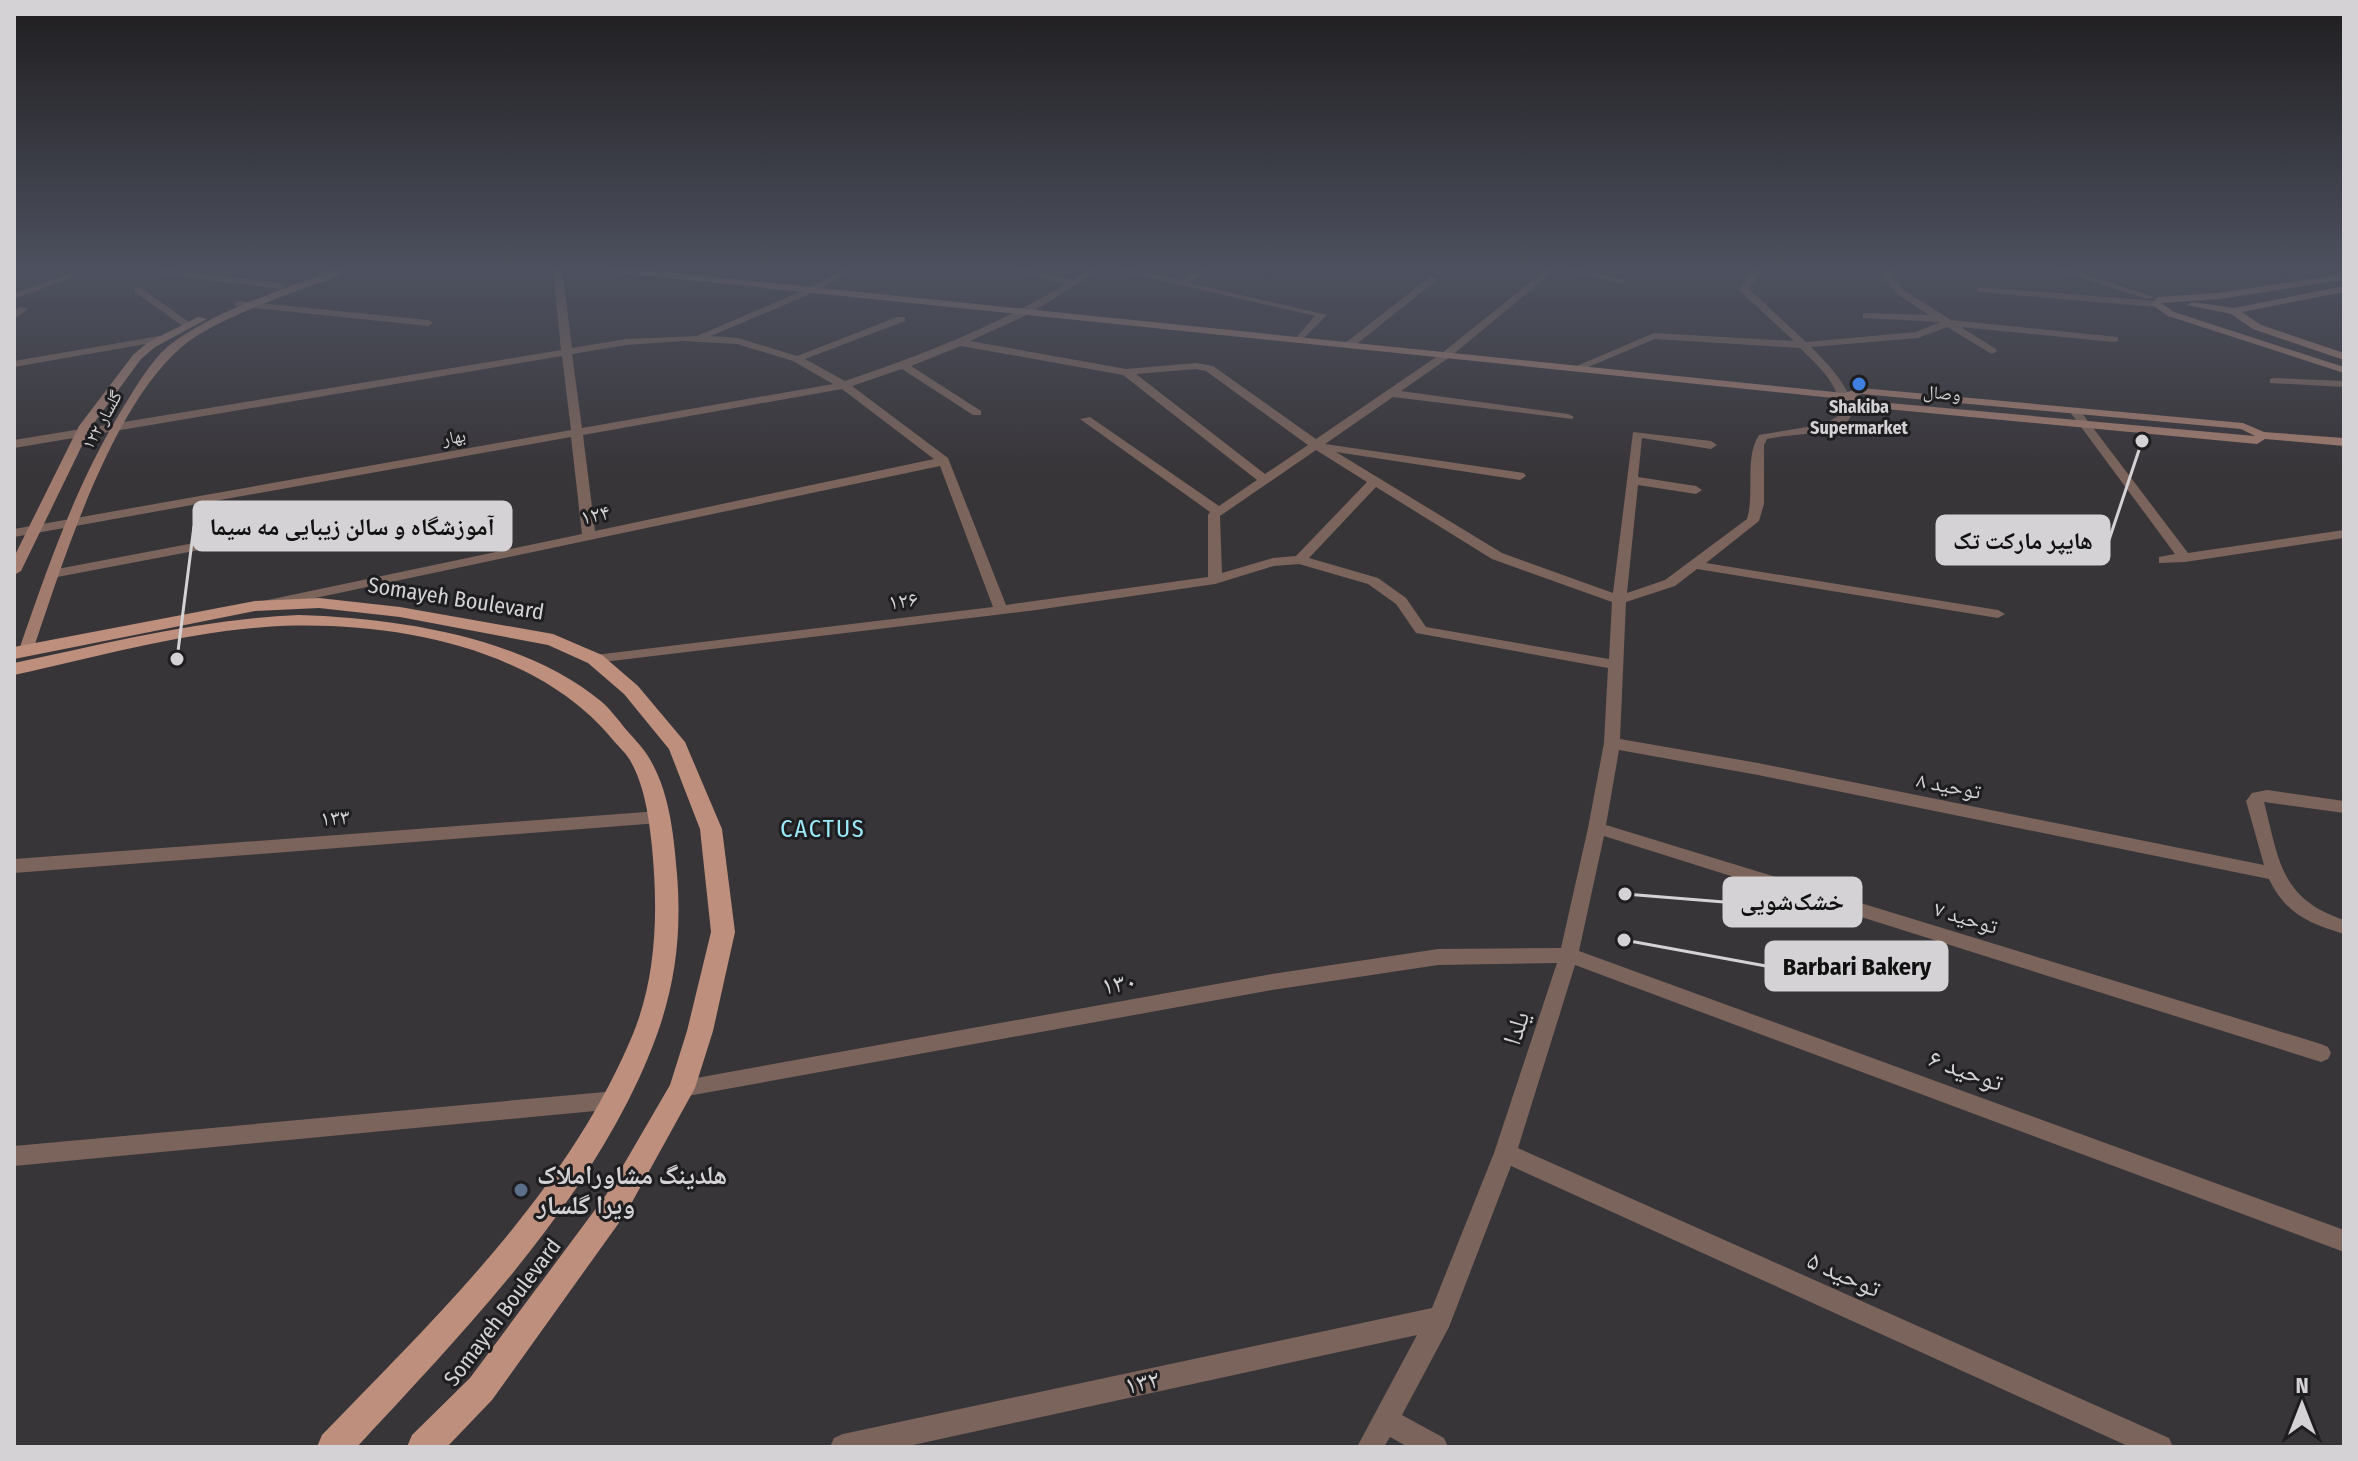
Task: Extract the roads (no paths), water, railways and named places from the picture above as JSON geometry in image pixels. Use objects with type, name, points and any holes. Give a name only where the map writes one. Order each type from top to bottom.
[{"type":"main road","name":"گلسار ۱۲۲","points":[[14,571],[81,433],[137,357],[163,337]]},
{"type":"main road","name":"گلسار ۱۲۲","points":[[18,660],[70,523],[115,428],[159,361],[188,337]]},
{"type":"main road","points":[[1272,337],[1845,396]]},
{"type":"main road","points":[[2243,337],[2344,370]]},
{"type":"main road","points":[[2287,337],[2344,357]]},
{"type":"main road","name":"وصال","points":[[1845,396],[1861,391],[2074,410],[2243,426],[2262,435],[2344,442]]},
{"type":"main road","name":"وصال","points":[[1845,396],[1865,404],[2085,425],[2257,440],[2262,435]]},
{"type":"main road","name":"Somayeh Boulevard","points":[[18,660],[255,606],[319,603],[415,614],[553,640],[595,659],[631,690],[678,747],[711,829],[723,932],[700,1031],[682,1088],[616,1204],[481,1389],[424,1447]]},
{"type":"main road","name":"Somayeh Boulevard","points":[[18,660],[300,620],[385,628],[454,640],[501,654],[552,679],[595,706],[641,760],[659,817],[668,942],[647,1032],[616,1100],[552,1199],[424,1351],[334,1447]]},
{"type":"street","points":[[564,337],[589,536]]},
{"type":"street","points":[[696,339],[700,337]]},
{"type":"street","points":[[797,359],[854,337]]},
{"type":"street","name":"بهار","points":[[14,533],[844,385],[903,365],[969,337]]},
{"type":"street","points":[[1349,345],[1359,337]]},
{"type":"street","points":[[1215,580],[1214,515],[1468,337]]},
{"type":"street","points":[[1577,368],[1651,337]]},
{"type":"street","points":[[1674,337],[1804,345],[1893,337]]},
{"type":"street","points":[[958,342],[1126,372],[1196,366],[1209,368],[1316,445],[1497,556],[1619,600],[1670,583],[1753,521],[1758,504],[1758,445],[1763,437],[1780,431],[1828,427],[1841,420],[1845,413],[1845,396],[1795,337]]},
{"type":"street","points":[[1970,337],[1992,351]]},
{"type":"street","points":[[2095,337],[2114,339]]},
{"type":"street","points":[[14,364],[159,339]]},
{"type":"street","points":[[14,444],[626,342],[738,341],[797,359],[844,385],[944,461],[1001,610]]},
{"type":"street","points":[[903,365],[977,413]]},
{"type":"street","points":[[1126,372],[1266,481]]},
{"type":"street","points":[[2274,381],[2344,384]]},
{"type":"street","points":[[1391,393],[1568,417]]},
{"type":"street","points":[[2074,410],[2185,558]]},
{"type":"street","points":[[1086,419],[1219,512]]},
{"type":"street","name":"یلدا","points":[[1370,1447],[1440,1318],[1505,1153],[1569,955],[1612,743],[1619,600],[1637,434],[1711,445]]},
{"type":"street","points":[[1316,445],[1520,476]]},
{"type":"street","name":"۱۲۴","points":[[255,606],[944,461]]},
{"type":"street","points":[[1632,480],[1696,490]]},
{"type":"street","points":[[1375,481],[1300,560],[1373,581],[1401,601],[1421,630],[1617,665]]},
{"type":"street","points":[[52,574],[320,523]]},
{"type":"street","points":[[2164,560],[2344,534]]},
{"type":"street","name":"۱۲۶","points":[[595,659],[1001,610],[1215,580],[1273,562],[1300,560]]},
{"type":"street","points":[[1696,565],[1998,614]]},
{"type":"street","name":"توحید ۸","points":[[1612,743],[1773,772],[2277,874]]},
{"type":"street","points":[[2344,807],[2258,797],[2255,801],[2277,874],[2294,903],[2344,927]]},
{"type":"street","name":"۱۳۳","points":[[14,866],[659,817]]},
{"type":"street","name":"توحید ۷","points":[[1597,828],[2321,1053]]},
{"type":"street","name":"۱۳۰","points":[[682,1088],[1272,982],[1423,959],[1569,955]]},
{"type":"street","name":"توحید ۶","points":[[1569,955],[2344,1241]]},
{"type":"street","points":[[14,1156],[616,1100]]},
{"type":"street","name":"توحید ۵","points":[[1505,1153],[2160,1447]]},
{"type":"street","name":"۱۳۲","points":[[843,1447],[1440,1318]]},
{"type":"street","points":[[1385,1420],[1435,1447]]},
{"type":"place","name":"Shakiba Supermarket","points":[[1859,384]]},
{"type":"place","name":"هایپر مارکت تک","points":[[2142,441]]},
{"type":"place","name":"آموزشگاه و سالن زیبایی مه سیما","points":[[177,659]]},
{"type":"place","name":"خشک‌شویی","points":[[1625,894]]},
{"type":"place","name":"Barbari Bakery","points":[[1624,940]]},
{"type":"place","name":"هلدینگ مشاوراملاک ویرا گلسار","points":[[521,1190]]},
{"type":"district","name":"CACTUS","points":[[823,829]]}]
